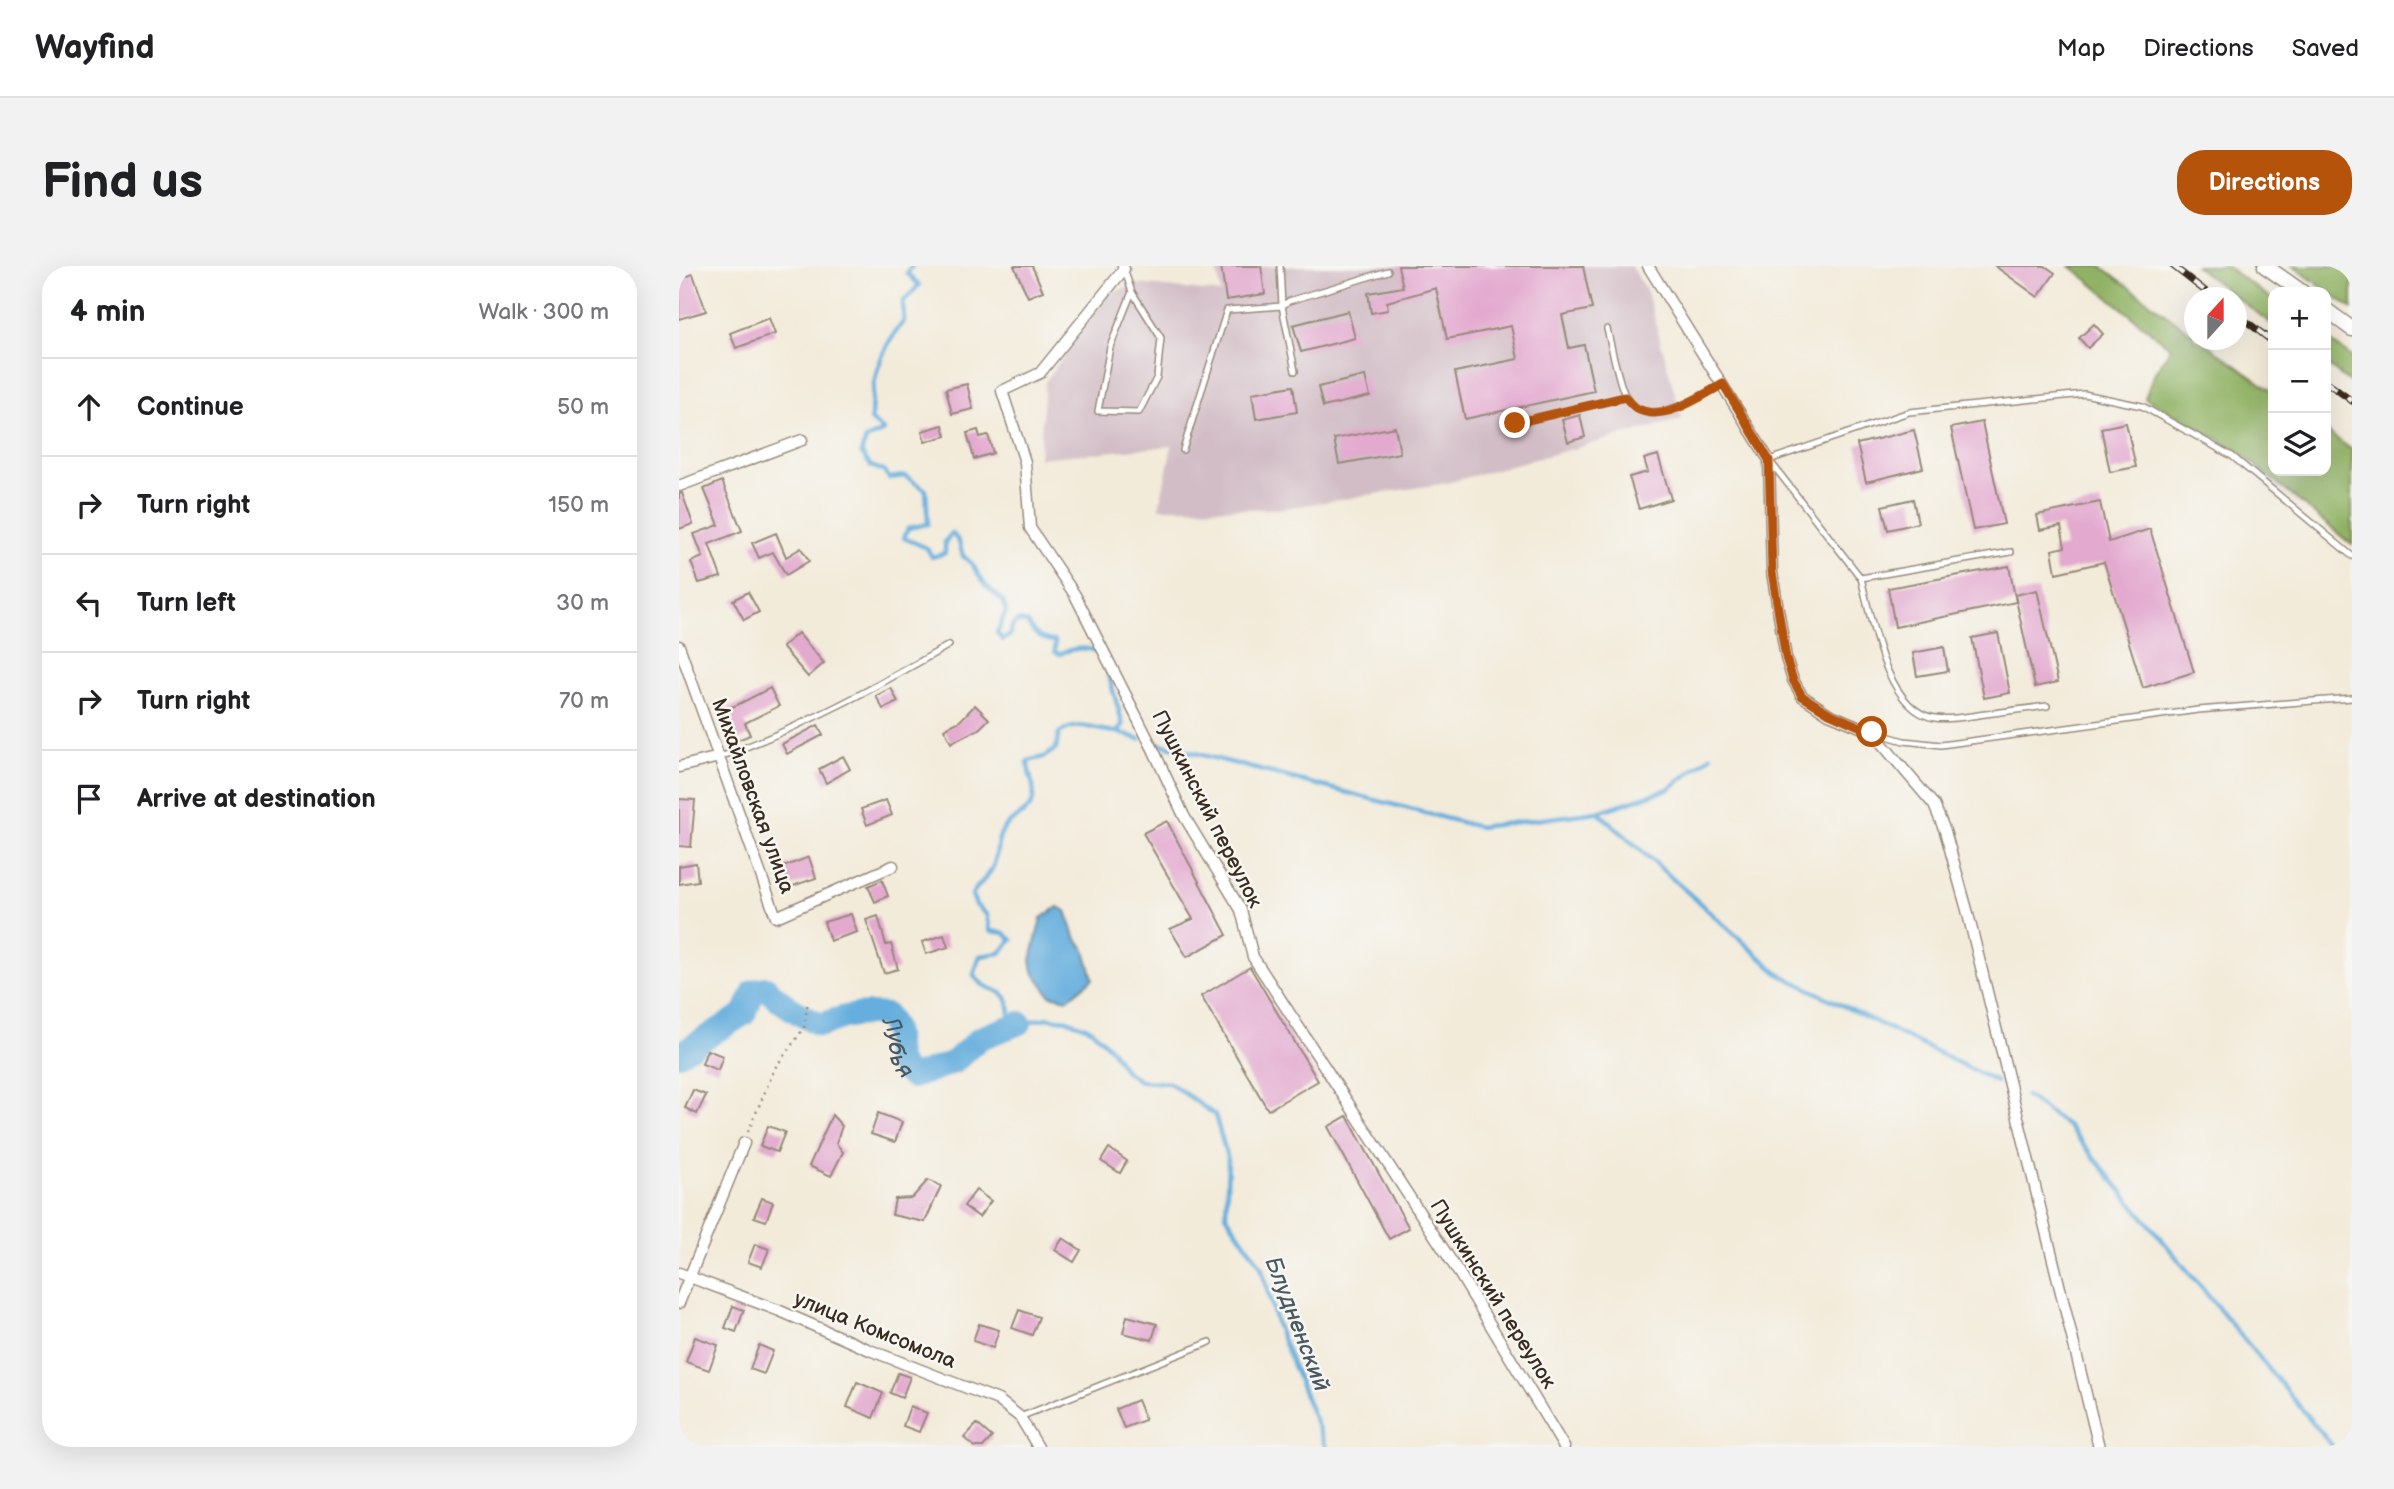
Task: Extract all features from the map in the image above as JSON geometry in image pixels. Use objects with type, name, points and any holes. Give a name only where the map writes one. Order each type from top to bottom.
[{"type":"street","points":[[1648,266],[1769,460],[1772,572],[1786,658],[1793,680],[1802,696],[1829,713],[1872,732],[1934,806],[1945,831],[1967,910],[2099,1447]]},
{"type":"street","points":[[2265,266],[2295,287]]},
{"type":"street","name":"Пушкинский переулок","points":[[1124,267],[1040,373],[1002,391],[1025,462],[1030,527],[1075,595],[1184,816],[1241,910],[1254,957],[1459,1273],[1564,1447]]},
{"type":"street","points":[[2331,314],[2352,329]]},
{"type":"street","points":[[679,486],[802,440]]},
{"type":"street","name":"Михайловская улица","points":[[679,646],[776,917],[893,866]]},
{"type":"street","points":[[679,767],[719,757]]},
{"type":"street","points":[[679,1303],[684,1275],[744,1143]]},
{"type":"street","name":"улица Комсомола","points":[[684,1275],[998,1400],[1020,1417],[1038,1447]]},
{"type":"lane","points":[[1280,266],[1283,306],[1296,371]]},
{"type":"lane","points":[[1124,267],[1132,292],[1161,338],[1157,377],[1139,412],[1098,411],[1110,347],[1132,292]]},
{"type":"lane","points":[[1183,450],[1227,310],[1283,306],[1289,301],[1388,271]]},
{"type":"lane","points":[[1607,329],[1625,397],[1638,409],[1659,412],[1679,408],[1723,384]]},
{"type":"lane","points":[[2047,706],[1952,719],[1933,718],[1916,710],[1893,682],[1881,655],[1861,578],[1769,460],[1909,412],[2084,394],[2142,406],[2232,456],[2352,556]]},
{"type":"lane","points":[[1515,423],[1625,397]]},
{"type":"lane","points":[[1861,578],[2011,552]]},
{"type":"lane","points":[[719,757],[773,737],[851,700],[949,645]]},
{"type":"lane","points":[[1872,732],[1904,741],[1941,745],[2198,710],[2352,698]]},
{"type":"lane","points":[[1020,1417],[1210,1342]]},
{"type":"path","points":[[744,1143],[775,1068],[804,1028],[808,1000]]},
{"type":"shaded area","points":[[1216,266],[1631,266],[1647,292],[1682,419],[1447,483],[1278,509],[1159,508],[1172,446],[1039,458],[1045,382],[1107,294],[1138,284],[1221,293]]},
{"type":"green space","points":[[2070,266],[2101,266],[2184,328],[2184,350],[2215,350],[2268,388],[2268,475],[2236,449],[2145,398],[2154,374],[2171,348]]},
{"type":"green space","points":[[2195,266],[2226,266],[2268,296],[2268,321],[2247,305],[2247,287],[2223,287]]},
{"type":"green space","points":[[2293,266],[2352,266],[2352,309],[2331,294],[2331,287],[2322,287]]},
{"type":"green space","points":[[2331,342],[2352,357],[2352,384],[2331,368]]},
{"type":"green space","points":[[2331,435],[2352,450],[2352,545],[2269,476],[2331,476]]},
{"type":"water","points":[[1058,907],[1066,911],[1075,936],[1085,950],[1093,979],[1068,999],[1050,995],[1033,971],[1031,960],[1041,918]]},
{"type":"building","points":[[1014,266],[1032,266],[1043,291],[1028,297]]},
{"type":"building","points":[[1221,266],[1261,266],[1265,294],[1226,300]]},
{"type":"building","points":[[1398,266],[1583,266],[1592,309],[1562,315],[1569,348],[1584,345],[1594,391],[1465,419],[1455,372],[1518,359],[1511,326],[1447,339],[1436,288],[1387,302],[1388,310],[1371,313],[1368,293],[1403,287]]},
{"type":"building","points":[[1995,266],[2045,266],[2055,273],[2038,297]]},
{"type":"building","points":[[693,274],[706,311],[679,319],[679,279]]},
{"type":"building","points":[[1348,311],[1355,338],[1301,352],[1293,325]]},
{"type":"building","points":[[769,318],[775,334],[736,348],[730,333]]},
{"type":"building","points":[[2094,324],[2103,334],[2088,348],[2079,338]]},
{"type":"building","points":[[1365,376],[1370,396],[1323,407],[1318,387]]},
{"type":"building","points":[[967,384],[973,409],[952,414],[946,389]]},
{"type":"building","points":[[1293,386],[1297,412],[1256,419],[1252,393]]},
{"type":"building","points":[[1580,415],[1585,437],[1568,442],[1562,420]]},
{"type":"building","points":[[1982,422],[2004,524],[1973,530],[1951,428]]},
{"type":"building","points":[[2126,423],[2136,467],[2110,472],[2101,428]]},
{"type":"building","points":[[943,425],[946,436],[925,442],[922,431]]},
{"type":"building","points":[[1395,427],[1400,453],[1339,464],[1334,439]]},
{"type":"building","points":[[978,430],[980,437],[988,435],[993,453],[974,459],[967,433]]},
{"type":"building","points":[[1914,430],[1923,468],[1866,482],[1857,444]]},
{"type":"building","points":[[1658,455],[1671,499],[1639,509],[1629,477],[1648,472],[1644,459]]},
{"type":"building","points":[[722,481],[742,531],[709,544],[721,577],[699,583],[691,562],[703,557],[694,534],[719,525],[704,489]]},
{"type":"building","points":[[682,493],[693,524],[679,529],[679,494]]},
{"type":"building","points":[[1913,499],[1918,523],[1888,530],[1882,506]]},
{"type":"building","points":[[2100,502],[2109,542],[2150,529],[2194,672],[2143,688],[2104,562],[2056,573],[2052,550],[2065,547],[2061,526],[2040,530],[2037,515]]},
{"type":"building","points":[[776,533],[786,557],[801,548],[809,561],[786,575],[773,552],[759,558],[752,543]]},
{"type":"building","points":[[2009,566],[2016,602],[1895,627],[1888,588]]},
{"type":"building","points":[[2037,590],[2058,682],[2035,687],[2015,595]]},
{"type":"building","points":[[748,592],[759,612],[744,620],[733,600]]},
{"type":"building","points":[[798,633],[824,663],[808,677],[782,647]]},
{"type":"building","points":[[1998,633],[2010,693],[1984,698],[1972,638]]},
{"type":"building","points":[[1944,647],[1948,671],[1917,676],[1913,653]]},
{"type":"building","points":[[770,688],[779,706],[745,723],[750,735],[736,741],[723,710]]},
{"type":"building","points":[[891,688],[898,702],[883,709],[876,696]]},
{"type":"building","points":[[975,705],[989,719],[979,729],[951,743],[944,729],[960,721]]},
{"type":"building","points":[[818,725],[823,735],[787,754],[782,744]]},
{"type":"building","points":[[843,756],[850,769],[826,783],[819,769]]},
{"type":"building","points":[[679,799],[695,800],[691,847],[679,846]]},
{"type":"building","points":[[886,800],[892,815],[867,825],[861,809]]},
{"type":"building","points":[[1167,821],[1227,935],[1187,957],[1170,929],[1193,919],[1143,833]]},
{"type":"building","points":[[809,857],[816,878],[790,887],[783,867]]},
{"type":"building","points":[[696,863],[698,881],[679,884],[679,866]]},
{"type":"building","points":[[882,880],[888,896],[875,902],[868,886]]},
{"type":"building","points":[[851,914],[857,932],[830,941],[824,922]]},
{"type":"building","points":[[878,916],[886,945],[891,944],[898,969],[884,973],[866,920]]},
{"type":"building","points":[[944,935],[948,947],[926,954],[922,942]]},
{"type":"building","points":[[1250,967],[1318,1081],[1268,1110],[1201,996]]},
{"type":"building","points":[[707,1050],[723,1056],[718,1070],[702,1064]]},
{"type":"building","points":[[693,1090],[706,1095],[697,1114],[685,1108]]},
{"type":"building","points":[[878,1113],[902,1122],[895,1142],[871,1134]]},
{"type":"building","points":[[832,1115],[842,1126],[836,1143],[843,1152],[831,1176],[809,1166]]},
{"type":"building","points":[[1347,1116],[1409,1228],[1389,1239],[1328,1127]]},
{"type":"building","points":[[768,1126],[785,1132],[777,1152],[760,1146]]},
{"type":"building","points":[[1109,1148],[1127,1161],[1120,1173],[1101,1161]]},
{"type":"building","points":[[928,1180],[941,1186],[925,1222],[892,1215],[895,1199],[912,1198]]},
{"type":"building","points":[[976,1190],[991,1201],[979,1217],[964,1206]]},
{"type":"building","points":[[762,1198],[773,1202],[766,1221],[754,1217]]},
{"type":"building","points":[[1063,1238],[1081,1250],[1074,1262],[1055,1250]]},
{"type":"building","points":[[755,1244],[769,1249],[762,1267],[748,1262]]},
{"type":"building","points":[[733,1306],[744,1310],[736,1332],[725,1328]]},
{"type":"building","points":[[1019,1310],[1039,1317],[1032,1335],[1012,1328]]},
{"type":"building","points":[[1127,1316],[1157,1324],[1152,1340],[1123,1333]]},
{"type":"building","points":[[979,1324],[999,1330],[993,1348],[973,1341]]},
{"type":"building","points":[[695,1337],[718,1345],[709,1370],[686,1362]]},
{"type":"building","points":[[759,1345],[773,1351],[764,1374],[750,1369]]},
{"type":"building","points":[[898,1373],[910,1377],[902,1398],[890,1393]]},
{"type":"building","points":[[857,1382],[883,1393],[873,1418],[847,1407]]},
{"type":"building","points":[[1137,1400],[1145,1420],[1124,1428],[1116,1409]]},
{"type":"building","points":[[910,1406],[927,1413],[919,1432],[903,1426]]},
{"type":"building","points":[[977,1424],[992,1437],[983,1447],[975,1447],[964,1438]]},
{"type":"waterway","points":[[912,266],[907,273],[919,285],[903,302],[904,321],[888,344],[875,379],[871,420],[884,431],[866,439],[861,453],[871,466],[884,471],[889,478],[905,476],[926,490],[928,524],[908,528],[904,538],[927,548],[932,557],[945,553],[945,542],[952,533],[959,542],[963,556],[972,564],[985,585],[1003,601],[1006,611],[997,633],[1003,640],[1010,635],[1012,626],[1018,621],[1028,623],[1035,634],[1042,638],[1055,641],[1055,652],[1060,654],[1075,649],[1087,649],[1101,655]]},
{"type":"waterway","name":"Блудненский","points":[[1106,666],[1123,725],[1117,732],[1081,726],[1067,729],[1059,733],[1056,749],[1044,757],[1028,761],[1034,792],[1032,803],[1004,828],[992,868],[972,895],[976,905],[987,915],[990,931],[1004,933],[1012,940],[1000,953],[980,956],[974,975],[985,986],[1002,993],[1009,1005],[1010,1016],[1020,1023],[1048,1018],[1067,1020],[1091,1029],[1111,1049],[1125,1071],[1140,1081],[1170,1083],[1215,1115],[1228,1160],[1226,1215],[1261,1266],[1277,1326],[1326,1447]]},
{"type":"waterway","points":[[1117,732],[1140,739]]},
{"type":"waterway","points":[[1160,744],[1479,827],[1598,812],[1779,974],[1997,1082]]},
{"type":"waterway","points":[[1598,812],[1669,789],[1711,756]]},
{"type":"waterway","name":"Лубья","points":[[679,1054],[744,1014],[754,991],[766,988],[792,1009],[822,1025],[854,1015],[886,1015],[895,1033],[899,1063],[913,1077],[954,1062],[980,1038],[1020,1023]]},
{"type":"waterway","points":[[2026,1096],[2068,1126],[2333,1447]]},
{"type":"railway","points":[[2173,266],[2200,287]]},
{"type":"railway","points":[[2247,322],[2268,338]]},
{"type":"railway","points":[[2331,386],[2352,401]]},
{"type":"route","points":[[1515,423],[1625,397],[1638,409],[1659,412],[1679,408],[1723,384],[1769,460],[1772,572],[1786,658],[1793,680],[1802,696],[1829,713],[1872,732]]}]
